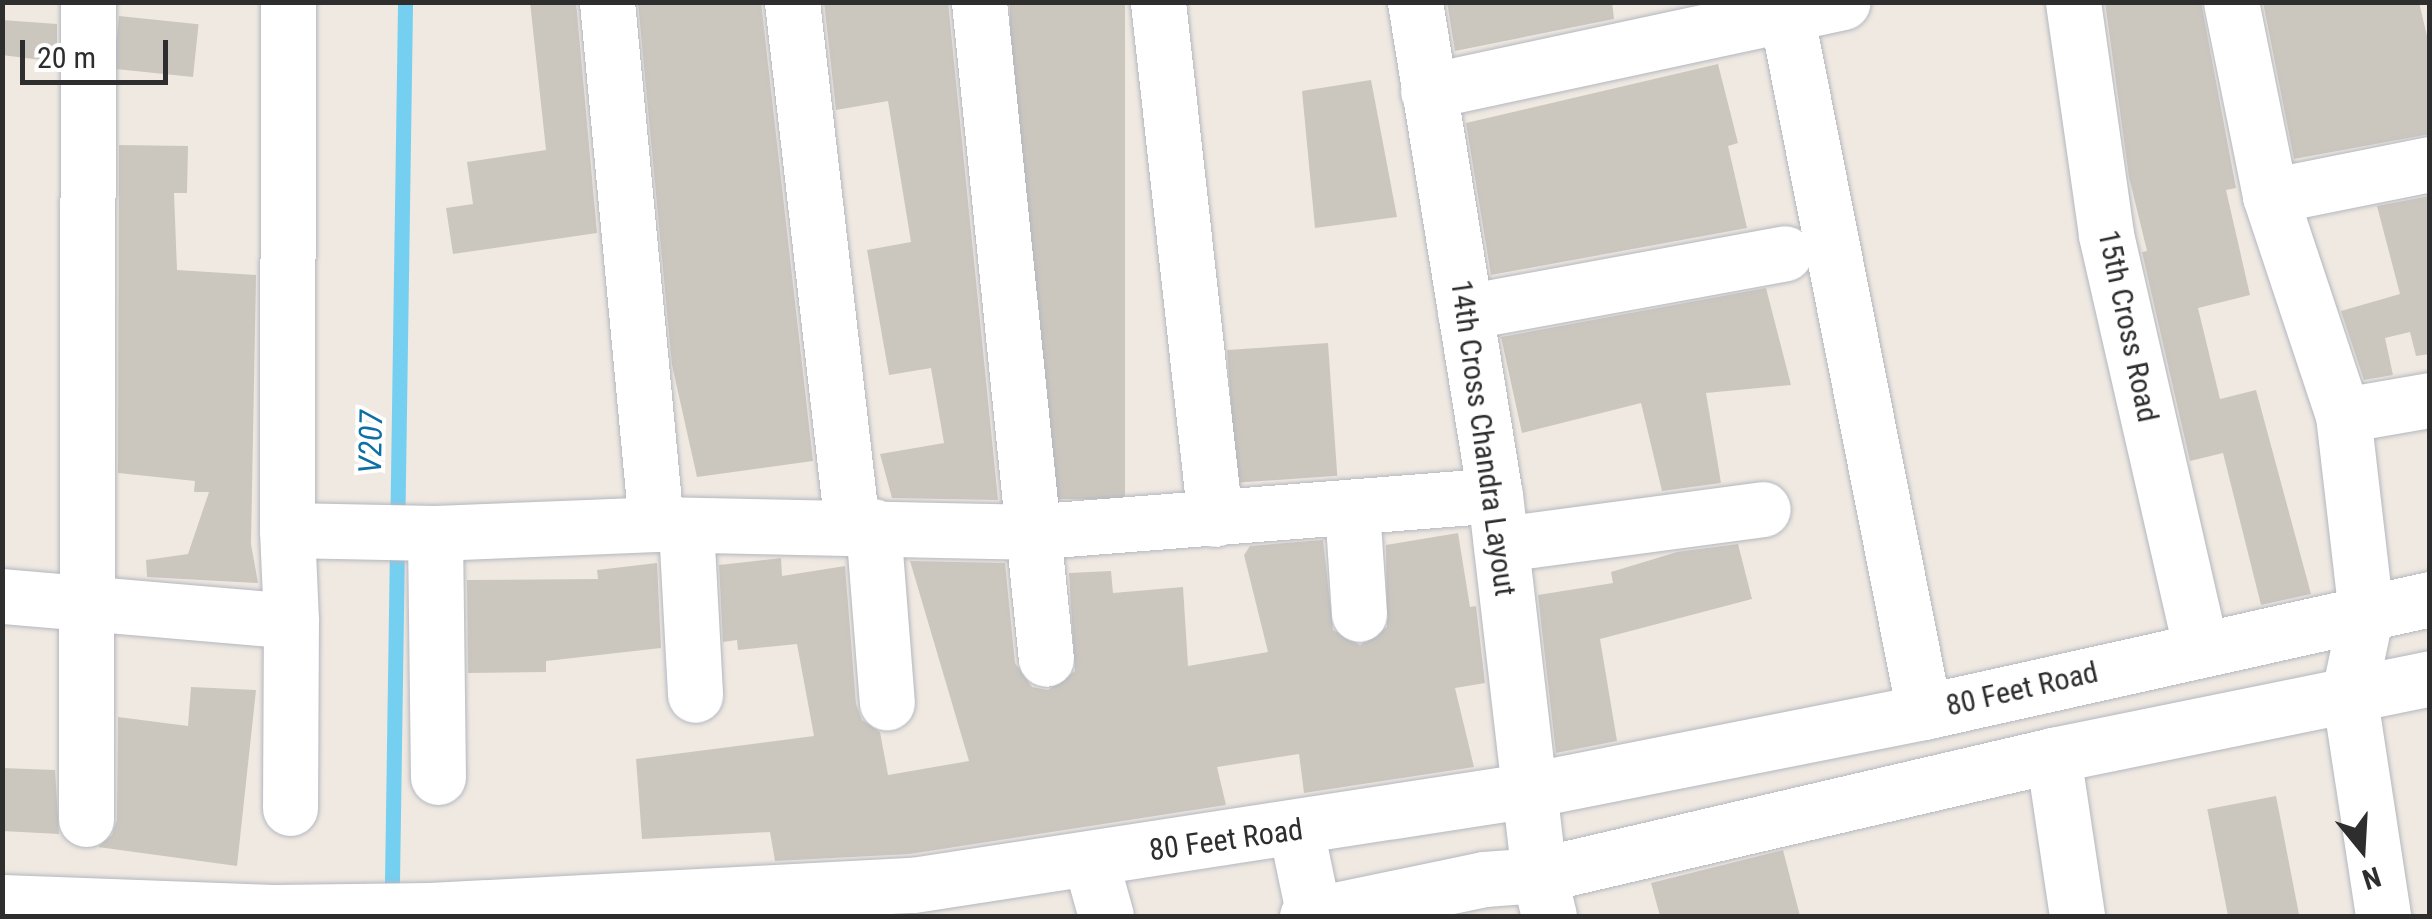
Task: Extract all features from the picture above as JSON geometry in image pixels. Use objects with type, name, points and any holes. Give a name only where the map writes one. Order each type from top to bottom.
[{"type":"street","points":[[86,819],[88,2]]},
{"type":"street","points":[[288,2],[290,808]]},
{"type":"street","points":[[608,2],[695,696]]},
{"type":"street","points":[[792,2],[887,702]]},
{"type":"street","points":[[979,2],[1028,532],[1046,659]]},
{"type":"street","points":[[1158,2],[1215,519]]},
{"type":"street","name":"14th Cross Chandra Layout","points":[[1415,2],[1498,520],[1544,896]]},
{"type":"street","points":[[1428,91],[1843,2]]},
{"type":"street","name":"15th Cross Road","points":[[2073,2],[2106,236],[2200,646]]},
{"type":"street","points":[[2232,2],[2270,196],[2343,415],[2366,613],[2348,693],[2383,916]]},
{"type":"street","points":[[1786,13],[1924,712]]},
{"type":"street","points":[[2270,196],[2430,164]]},
{"type":"street","points":[[1465,312],[1785,254]]},
{"type":"street","points":[[2343,415],[2430,400]]},
{"type":"street","points":[[287,530],[390,533],[671,525],[1028,532],[1352,508],[1498,520],[1763,509]]},
{"type":"street","points":[[1352,508],[1359,614]]},
{"type":"street","points":[[390,533],[438,777]]},
{"type":"street","points":[[2,596],[291,621]]},
{"type":"street","name":"80 Feet Road","points":[[2,902],[430,910],[913,884],[1296,830],[1530,790],[1924,712],[2200,646],[2430,599]]},
{"type":"street","points":[[1296,830],[1312,916],[1484,879],[1544,896],[2053,755],[2430,678]]},
{"type":"street","points":[[2053,755],[2077,916]]},
{"type":"street","points":[[1090,859],[1106,916]]},
{"type":"building","points":[[530,2],[576,2],[597,233],[453,254],[446,208],[473,204],[467,162],[546,150]]},
{"type":"building","points":[[638,2],[761,2],[813,461],[697,477],[672,365]]},
{"type":"building","points":[[824,2],[948,2],[998,500],[892,498],[880,454],[944,443],[931,368],[889,375],[867,250],[911,242],[888,101],[836,110]]},
{"type":"building","points":[[1010,2],[1125,2],[1125,499],[1010,499]]},
{"type":"building","points":[[1447,2],[1612,2],[1614,19],[1455,51]]},
{"type":"building","points":[[2105,2],[2201,2],[2236,188],[2226,190],[2250,295],[2198,308],[2220,399],[2256,390],[2311,594],[2261,605],[2223,453],[2190,461],[2142,252],[2147,251],[2129,177]]},
{"type":"building","points":[[2263,2],[2419,2],[2430,49],[2430,134],[2294,159]]},
{"type":"building","points":[[119,16],[199,24],[193,77],[113,69]]},
{"type":"building","points":[[2,20],[57,24],[57,62],[2,55]]},
{"type":"building","points":[[1718,64],[1738,143],[1728,146],[1747,228],[1491,275],[1466,123]]},
{"type":"building","points":[[1371,80],[1397,217],[1315,228],[1302,91]]},
{"type":"building","points":[[119,145],[188,146],[187,193],[174,193],[177,270],[256,275],[251,544],[258,583],[147,577],[146,560],[188,554],[209,492],[194,492],[195,481],[118,473]]},
{"type":"building","points":[[2430,196],[2430,354],[2416,356],[2410,332],[2385,338],[2393,375],[2364,380],[2341,311],[2400,294],[2377,206]]},
{"type":"building","points":[[1766,288],[1791,385],[1706,393],[1721,483],[1662,491],[1641,403],[1522,433],[1501,337]]},
{"type":"building","points":[[1328,343],[1337,476],[1237,483],[1227,350]]},
{"type":"building","points":[[1458,533],[1470,607],[1476,606],[1485,683],[1455,688],[1474,767],[1304,793],[1299,754],[1217,767],[1226,805],[910,854],[775,861],[770,832],[642,839],[636,759],[814,736],[797,644],[738,650],[737,640],[723,642],[719,565],[781,558],[782,576],[845,566],[856,704],[862,720],[880,732],[888,775],[969,761],[910,561],[1005,563],[1015,663],[1032,687],[1048,690],[1075,671],[1069,573],[1111,571],[1113,593],[1183,587],[1188,666],[1268,652],[1244,555],[1250,546],[1323,540],[1333,630],[1360,645],[1387,627],[1386,545]]},
{"type":"building","points":[[1738,544],[1752,599],[1600,639],[1617,741],[1556,753],[1538,595],[1613,583],[1611,572],[1677,552]]},
{"type":"building","points":[[657,563],[661,648],[546,661],[546,672],[468,673],[467,580],[598,579],[597,570]]},
{"type":"building","points":[[191,687],[256,690],[237,866],[98,847],[112,835],[117,820],[118,717],[188,726]]},
{"type":"building","points":[[2,768],[55,770],[59,834],[2,831]]},
{"type":"building","points":[[2276,796],[2299,916],[2228,916],[2207,809]]},
{"type":"building","points":[[1783,850],[1800,916],[1660,916],[1651,883]]},
{"type":"waterway","name":"V207","points":[[392,882],[405,2]]}]
